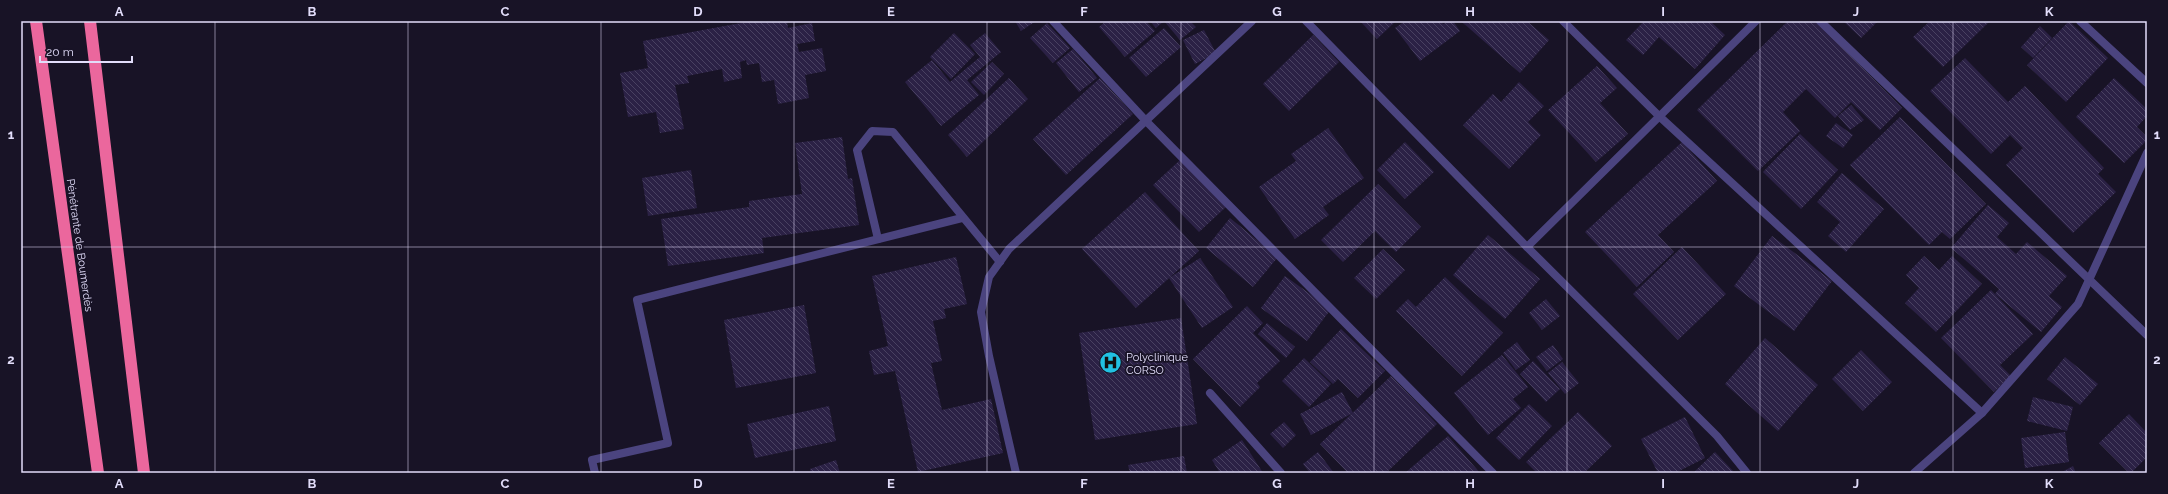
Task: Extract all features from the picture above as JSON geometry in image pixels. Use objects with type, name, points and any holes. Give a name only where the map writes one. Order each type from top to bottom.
[{"type":"highway","name":"Pénétrante de Boumerdès","points":[[36,21],[98,473]]},
{"type":"highway","points":[[90,21],[144,473]]},
{"type":"street","points":[[1053,21],[1146,121],[1493,473]]},
{"type":"street","points":[[1016,473],[989,356],[981,312],[989,277],[1009,249],[1252,21]]},
{"type":"street","points":[[1306,21],[1527,247],[1717,436],[1748,473]]},
{"type":"street","points":[[1563,21],[1658,116],[1982,412]]},
{"type":"street","points":[[1527,247],[1658,116],[1756,21]]},
{"type":"street","points":[[1820,21],[2089,281],[2147,335]]},
{"type":"street","points":[[2080,21],[2147,83]]},
{"type":"street","points":[[878,239],[857,150],[872,131],[893,132],[962,218],[1000,262]]},
{"type":"street","points":[[1914,473],[1982,412],[2078,304],[2147,153]]},
{"type":"street","points":[[595,473],[592,460],[668,443],[637,300],[962,218]]},
{"type":"street","points":[[1210,393],[1281,473]]},
{"type":"building","points":[[752,21],[787,21],[788,28],[812,23],[815,41],[797,44],[799,52],[822,48],[826,71],[805,75],[809,98],[778,104],[774,80],[762,82],[759,63],[747,65],[746,60],[740,62],[742,78],[724,82],[722,69],[687,76],[689,83],[675,85],[684,129],[660,133],[656,112],[628,117],[620,73],[648,68],[643,41]]},
{"type":"building","points":[[1015,21],[1036,21],[1021,31]]},
{"type":"building","points":[[1106,21],[1146,21],[1155,31],[1125,57],[1099,27]]},
{"type":"building","points":[[1150,21],[1164,21],[1156,28]]},
{"type":"building","points":[[1164,21],[1190,21],[1196,27],[1180,40]]},
{"type":"building","points":[[1360,21],[1396,21],[1377,39]]},
{"type":"building","points":[[1405,21],[1441,21],[1443,24],[1448,21],[1453,21],[1460,31],[1420,61],[1395,28]]},
{"type":"building","points":[[1461,21],[1527,21],[1549,40],[1520,73]]},
{"type":"building","points":[[1644,21],[1710,21],[1725,35],[1695,69],[1659,37],[1643,55],[1626,40]]},
{"type":"building","points":[[1788,21],[1816,21],[1902,108],[1880,130],[1851,102],[1835,118],[1806,89],[1783,112],[1800,131],[1758,171],[1697,110]]},
{"type":"building","points":[[1843,21],[1878,21],[1861,38]]},
{"type":"building","points":[[1930,21],[1990,21],[1943,67],[1913,37]]},
{"type":"building","points":[[2069,21],[2108,58],[2066,102],[2027,65]]},
{"type":"building","points":[[1047,23],[1070,48],[1053,63],[1030,38]]},
{"type":"building","points":[[2040,26],[2052,38],[2033,58],[2021,47]]},
{"type":"building","points":[[1164,28],[1181,47],[1146,77],[1129,58]]},
{"type":"building","points":[[1204,30],[1216,53],[1195,64],[1183,40]]},
{"type":"building","points":[[954,33],[975,54],[951,79],[930,57]]},
{"type":"building","points":[[985,33],[1001,52],[967,80],[979,95],[941,126],[905,82],[932,60],[950,82],[980,57],[970,45]]},
{"type":"building","points":[[1313,35],[1339,62],[1289,111],[1263,84]]},
{"type":"building","points":[[1073,49],[1097,78],[1079,92],[1056,63]]},
{"type":"building","points":[[1965,58],[2008,102],[2025,86],[2104,168],[2098,174],[2116,192],[2073,233],[2006,165],[2023,148],[2010,135],[1991,154],[1930,91]]},
{"type":"building","points":[[992,62],[1004,74],[984,95],[971,82]]},
{"type":"building","points":[[1597,66],[1617,88],[1600,103],[1628,134],[1596,162],[1548,110]]},
{"type":"building","points":[[1009,78],[1028,99],[967,157],[948,135]]},
{"type":"building","points":[[1100,78],[1133,114],[1066,175],[1033,139]]},
{"type":"building","points":[[2114,78],[2147,109],[2147,116],[2137,127],[2147,137],[2147,140],[2124,163],[2076,117]]},
{"type":"building","points":[[1519,82],[1544,106],[1528,122],[1541,135],[1509,169],[1463,125],[1493,94],[1501,102]]},
{"type":"building","points":[[1851,105],[1864,120],[1850,130],[1838,116]]},
{"type":"building","points":[[1900,117],[1986,204],[1950,239],[1942,232],[1929,245],[1850,165]]},
{"type":"building","points":[[1836,123],[1853,135],[1843,148],[1826,136]]},
{"type":"building","points":[[1328,128],[1364,178],[1323,207],[1329,215],[1295,239],[1259,187],[1296,161],[1291,154]]},
{"type":"building","points":[[1800,134],[1838,170],[1801,209],[1763,172]]},
{"type":"building","points":[[842,137],[848,179],[852,178],[859,225],[762,238],[764,253],[668,266],[661,219],[749,207],[749,201],[802,194],[795,143]]},
{"type":"building","points":[[1405,142],[1434,172],[1405,199],[1377,170]]},
{"type":"building","points":[[1682,142],[1717,181],[1658,235],[1674,252],[1637,287],[1585,232]]},
{"type":"building","points":[[1180,160],[1226,207],[1199,232],[1153,185]]},
{"type":"building","points":[[691,170],[697,208],[648,216],[642,178]]},
{"type":"building","points":[[1842,173],[1884,209],[1846,252],[1828,236],[1840,222],[1817,202]]},
{"type":"building","points":[[1378,184],[1421,227],[1396,252],[1375,231],[1343,262],[1321,240]]},
{"type":"building","points":[[1145,192],[1199,251],[1136,308],[1082,249]]},
{"type":"building","points":[[1988,205],[2009,223],[1997,237],[2016,254],[2027,242],[2067,276],[2049,296],[2062,307],[2041,332],[1995,294],[1999,289],[1951,248]]},
{"type":"building","points":[[1230,218],[1278,257],[1253,287],[1206,248]]},
{"type":"building","points":[[1488,235],[1540,279],[1505,319],[1453,275]]},
{"type":"building","points":[[1772,236],[1832,281],[1794,331],[1734,286]]},
{"type":"building","points":[[1682,247],[1726,294],[1678,340],[1633,294]]},
{"type":"building","points":[[1383,249],[1405,270],[1376,299],[1354,278]]},
{"type":"building","points":[[1924,256],[1939,270],[1952,256],[1982,284],[1936,332],[1905,303],[1919,288],[1906,275]]},
{"type":"building","points":[[956,257],[967,304],[944,309],[946,318],[933,321],[942,361],[931,363],[942,410],[991,399],[1003,453],[918,472],[895,371],[874,375],[869,351],[888,346],[872,276]]},
{"type":"building","points":[[1200,258],[1233,307],[1202,328],[1169,278]]},
{"type":"building","points":[[1285,276],[1331,309],[1307,341],[1261,308]]},
{"type":"building","points":[[1445,277],[1503,333],[1462,376],[1396,311],[1408,299],[1416,307]]},
{"type":"building","points":[[1991,290],[2033,334],[2000,365],[2011,376],[1994,392],[1941,338]]},
{"type":"building","points":[[1546,299],[1560,316],[1542,330],[1529,313]]},
{"type":"building","points":[[804,305],[816,373],[736,388],[724,320]]},
{"type":"building","points":[[1247,306],[1263,323],[1253,333],[1280,361],[1257,383],[1260,387],[1240,407],[1193,359]]},
{"type":"building","points":[[1181,318],[1197,424],[1095,440],[1079,333]]},
{"type":"building","points":[[1267,323],[1295,347],[1286,358],[1258,334]]},
{"type":"building","points":[[1341,329],[1385,371],[1358,398],[1338,379],[1333,384],[1310,362]]},
{"type":"building","points":[[1765,338],[1818,385],[1778,431],[1725,384]]},
{"type":"building","points":[[1517,342],[1530,360],[1516,370],[1503,353]]},
{"type":"building","points":[[1553,345],[1563,359],[1547,371],[1536,357]]},
{"type":"building","points":[[1861,350],[1892,382],[1863,411],[1832,379]]},
{"type":"building","points":[[1502,355],[1528,387],[1513,399],[1521,408],[1488,435],[1454,393]]},
{"type":"building","points":[[2065,357],[2098,384],[2080,405],[2047,379]]},
{"type":"building","points":[[1304,358],[1331,384],[1309,407],[1282,381]]},
{"type":"building","points":[[1533,361],[1560,389],[1546,402],[1520,374]]},
{"type":"building","points":[[1562,362],[1579,383],[1565,394],[1548,373]]},
{"type":"building","points":[[1391,376],[1437,424],[1386,473],[1348,473],[1320,444]]},
{"type":"building","points":[[1342,392],[1353,413],[1311,435],[1300,414]]},
{"type":"building","points":[[2033,397],[2073,407],[2067,431],[2027,421]]},
{"type":"building","points":[[1529,404],[1552,426],[1519,460],[1496,438]]},
{"type":"building","points":[[829,406],[836,441],[755,458],[747,424]]},
{"type":"building","points":[[1578,412],[1612,446],[1584,473],[1537,473],[1526,462]]},
{"type":"building","points":[[2129,414],[2147,433],[2147,457],[2131,473],[2129,473],[2099,443]]},
{"type":"building","points":[[1685,417],[1705,458],[1675,473],[1658,473],[1641,439]]},
{"type":"building","points":[[1284,422],[1296,435],[1283,448],[1270,434]]},
{"type":"building","points":[[2065,432],[2069,462],[2025,468],[2021,438]]},
{"type":"building","points":[[1448,436],[1480,473],[1405,473]]},
{"type":"building","points":[[1242,440],[1263,473],[1220,473],[1212,460]]},
{"type":"building","points":[[1318,452],[1334,473],[1310,473],[1303,464]]},
{"type":"building","points":[[1715,452],[1733,471],[1730,473],[1693,473]]},
{"type":"building","points":[[1184,456],[1187,473],[1130,473],[1128,465]]},
{"type":"building","points":[[836,460],[840,473],[811,473],[810,469]]},
{"type":"building","points":[[2073,466],[2076,473],[2060,473]]},
{"type":"place","name":"Polyclinique CORSO","points":[[1110,363]]}]
